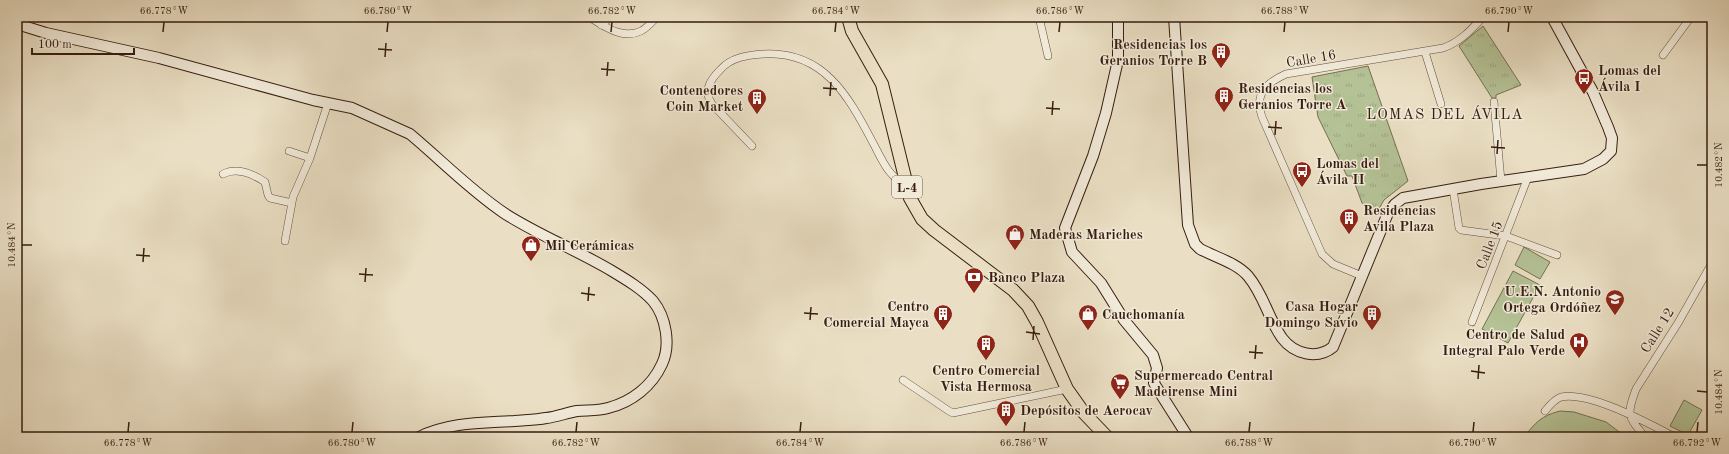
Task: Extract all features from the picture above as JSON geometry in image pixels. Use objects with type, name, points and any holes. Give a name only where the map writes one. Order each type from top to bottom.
[{"type":"main road","name":"L-4","points":[[848,17],[852,31],[882,84],[910,198],[922,219],[934,230],[1014,290],[1028,306],[1037,322],[1067,389],[1084,413],[1107,437]]},
{"type":"street","points":[[589,17],[610,30],[623,34],[634,34],[642,31],[657,17]]},
{"type":"street","points":[[601,25],[611,17]]},
{"type":"street","points":[[1039,17],[1048,56]]},
{"type":"street","points":[[1118,17],[1118,60],[1106,113],[1093,156],[1064,228],[1072,252],[1101,283],[1124,320],[1153,355],[1157,368],[1154,383],[1156,388],[1188,437]]},
{"type":"street","points":[[1174,17],[1188,225],[1195,244],[1200,249],[1238,268],[1247,275],[1259,291],[1276,329],[1283,339],[1304,353],[1318,355],[1333,347],[1388,213],[1395,204],[1403,198],[1453,188],[1584,169],[1603,159],[1611,151],[1612,138],[1593,92],[1552,17]]},
{"type":"street","name":"Calle 16","points":[[1362,276],[1333,264],[1322,254],[1258,108],[1259,100],[1267,85],[1286,74],[1425,52],[1453,45],[1483,17]]},
{"type":"street","points":[[1663,55],[1691,17]]},
{"type":"street","points":[[17,24],[46,33],[159,58],[192,68],[352,108],[368,114],[410,134],[469,185],[507,214],[520,223],[595,261],[634,285],[657,307],[665,325],[666,349],[664,359],[660,369],[646,387],[634,397],[620,404],[607,408],[577,411],[546,418],[466,423],[440,428],[419,437]]},
{"type":"street","points":[[1425,52],[1441,104]]},
{"type":"street","points":[[752,146],[712,104],[707,97],[707,88],[721,68],[734,59],[749,54],[773,54],[796,59],[817,66],[829,76],[858,116],[894,179],[907,186]]},
{"type":"street","points":[[1494,102],[1501,181]]},
{"type":"street","points":[[286,240],[293,197],[310,158],[328,103]]},
{"type":"street","points":[[289,151],[310,158]]},
{"type":"street","points":[[223,174],[228,171],[242,171],[257,177],[264,182],[270,198],[292,203]]},
{"type":"street","name":"Calle 15","points":[[1472,322],[1528,177]]},
{"type":"street","points":[[1453,188],[1459,228],[1461,230],[1506,236],[1557,255]]},
{"type":"street","name":"Calle 12","points":[[1630,413],[1631,401],[1636,389],[1678,322],[1712,263]]},
{"type":"street","points":[[903,380],[949,412],[953,413],[1067,389]]},
{"type":"street","points":[[1545,411],[1554,402],[1561,398],[1569,397],[1589,400],[1630,413],[1675,437]]},
{"type":"street","points":[[1630,413],[1632,423],[1645,437]]},
{"type":"green space","points":[[1483,26],[1521,85],[1496,95],[1496,98],[1492,98],[1459,46]]},
{"type":"green space","points":[[1368,66],[1408,181],[1384,200],[1376,214],[1362,203],[1352,176],[1347,176],[1318,117],[1312,77]]},
{"type":"green space","points":[[1524,247],[1550,262],[1540,279],[1515,265]]},
{"type":"green space","points":[[1513,271],[1540,285],[1508,343],[1482,329]]},
{"type":"green space","points":[[1684,400],[1702,410],[1688,435],[1670,426]]},
{"type":"green space","points":[[1560,411],[1574,412],[1606,422],[1626,437],[1524,437],[1543,417]]},
{"type":"place","name":"Residencias los Geranios Torre B","points":[[1221,69]]},
{"type":"place","name":"Lomas del Ávila I","points":[[1584,95]]},
{"type":"place","name":"Residencias los Geranios Torre A","points":[[1224,113]]},
{"type":"place","name":"Contenedores Coin Market","points":[[757,115]]},
{"type":"place","name":"Lomas del Ávila II","points":[[1302,188]]},
{"type":"place","name":"Residencias Avila Plaza","points":[[1349,235]]},
{"type":"place","name":"Maderas Mariches","points":[[1015,251]]},
{"type":"place","name":"Mil Cerámicas","points":[[531,262]]},
{"type":"place","name":"Banco Plaza","points":[[974,294]]},
{"type":"place","name":"U.E.N. Antonio Ortega Ordóñez","points":[[1615,316]]},
{"type":"place","name":"Centro Comercial Mayca","points":[[943,331]]},
{"type":"place","name":"Cauchomanía","points":[[1088,331]]},
{"type":"place","name":"Casa Hogar Domingo Savio","points":[[1372,331]]},
{"type":"place","name":"Centro de Salud Integral Palo Verde","points":[[1579,359]]},
{"type":"place","name":"Centro Comercial Vista Hermosa","points":[[986,361]]},
{"type":"place","name":"Supermercado Central Madeirense Mini","points":[[1120,400]]},
{"type":"place","name":"Depósitos de Aerocav","points":[[1006,427]]},
{"type":"district","name":"LOMAS DEL ÁVILA","points":[[1445,114]]}]
